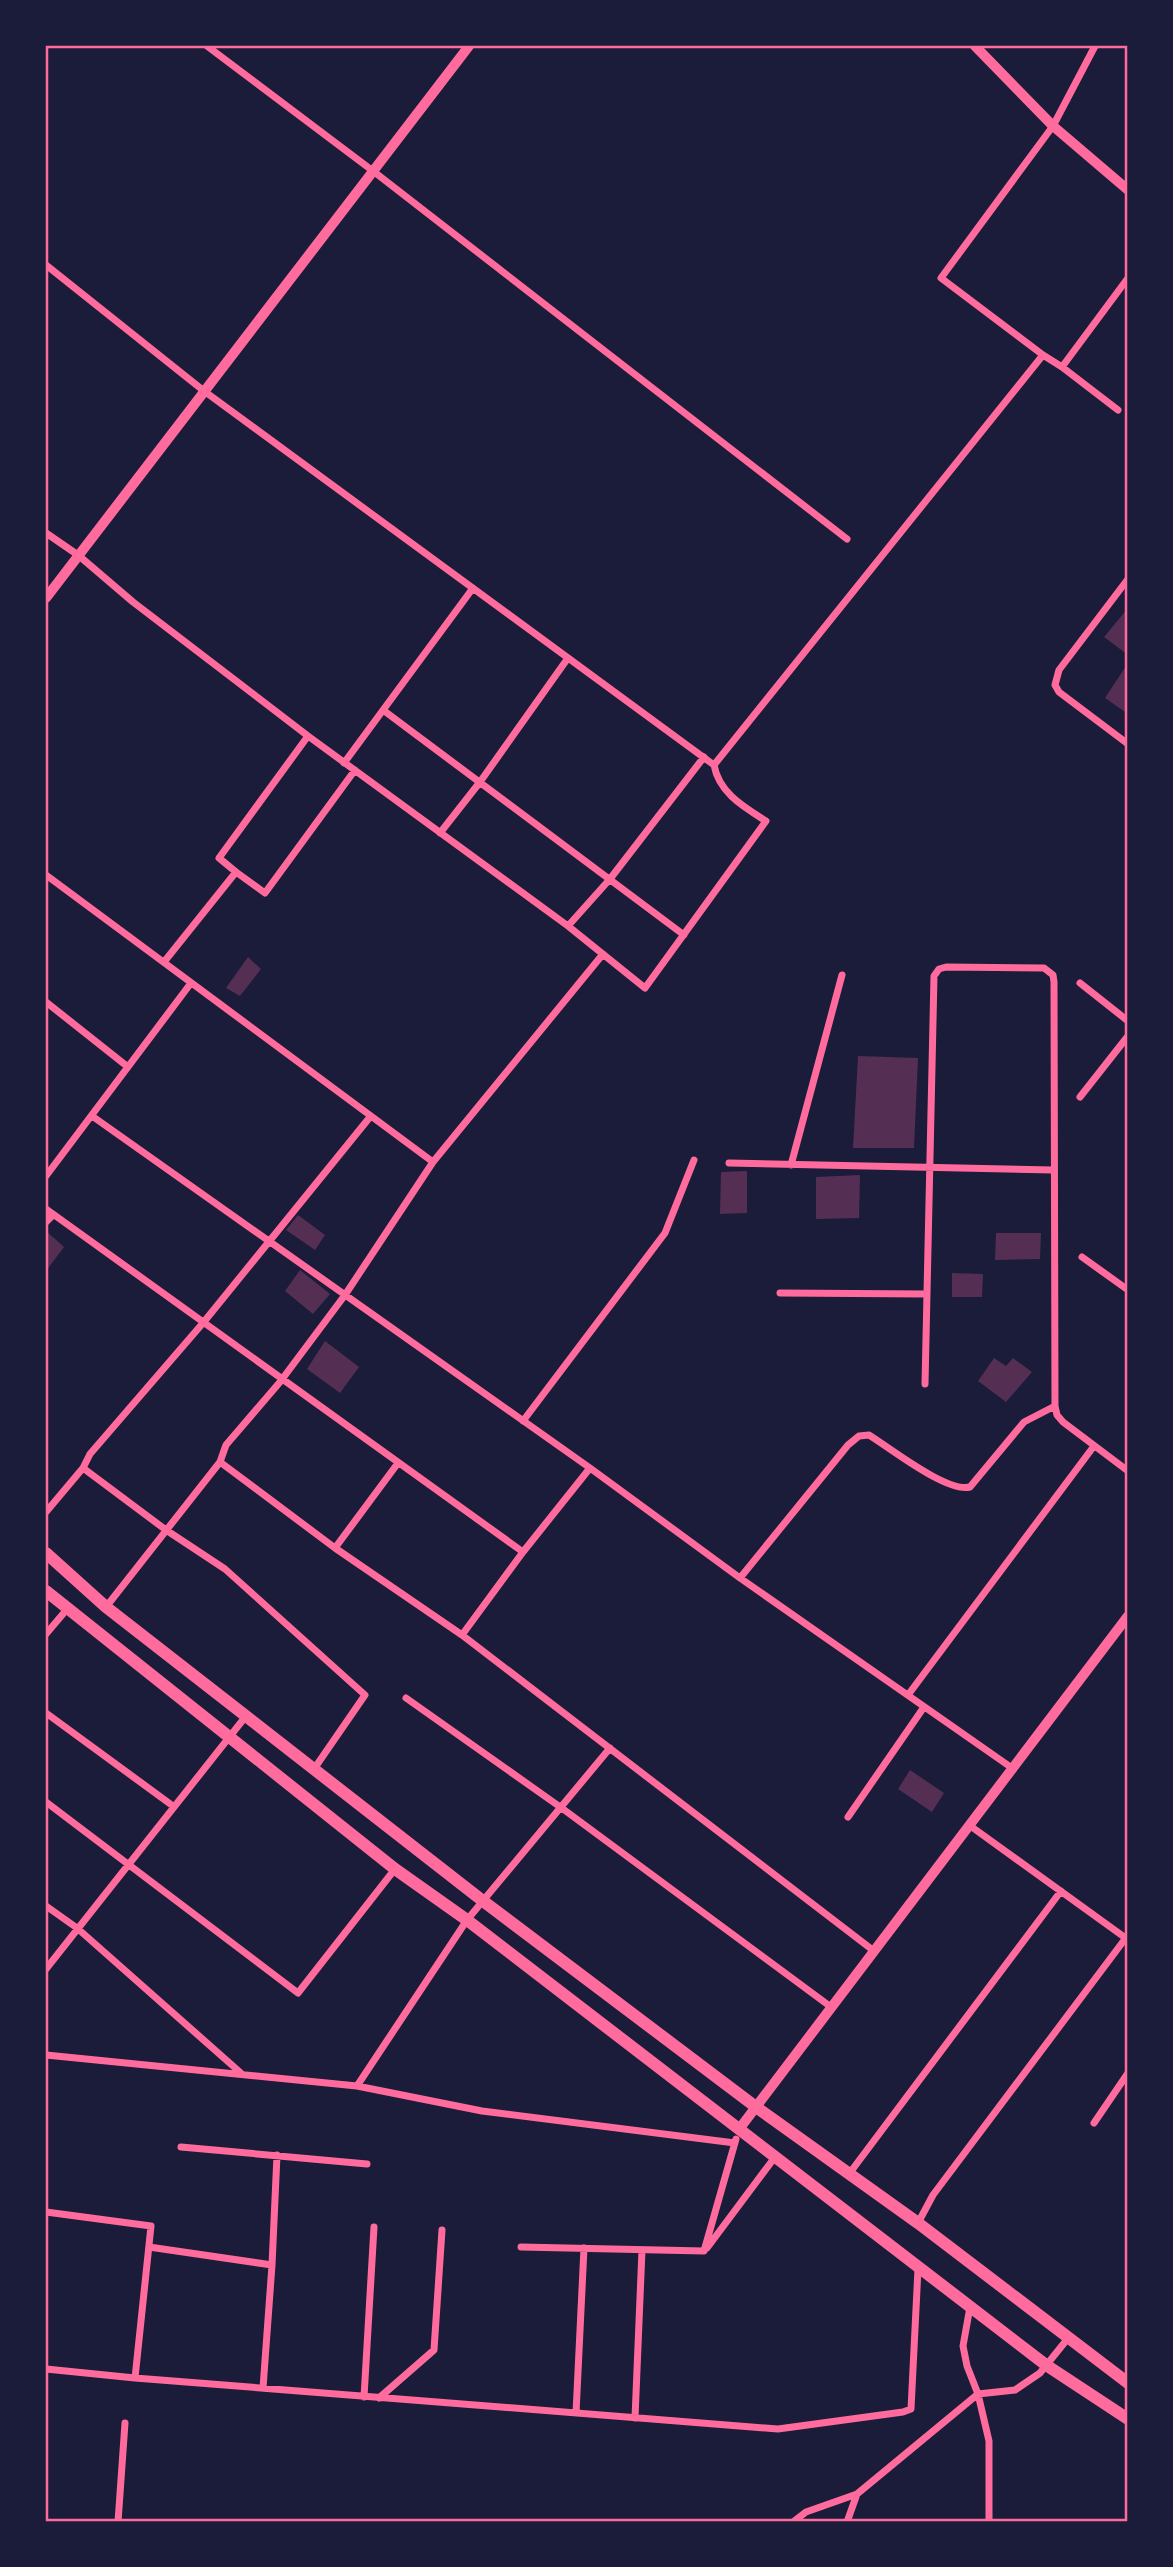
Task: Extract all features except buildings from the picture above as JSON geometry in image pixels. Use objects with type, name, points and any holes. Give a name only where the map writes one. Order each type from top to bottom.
[{"type":"main road","points":[[46,1553],[106,1607],[483,1901],[1128,2382]]},
{"type":"main road","points":[[46,1591],[396,1869],[740,2128],[918,2269],[1046,2365],[1128,2419]]},
{"type":"street","points":[[207,46],[373,171],[847,539]]},
{"type":"street","points":[[46,598],[469,46]]},
{"type":"street","points":[[975,46],[1053,127],[1128,190]]},
{"type":"street","points":[[1095,46],[1053,127],[941,278],[1118,410]]},
{"type":"street","points":[[46,265],[204,391],[704,757],[714,765],[717,780],[739,804],[766,821],[645,988],[568,926],[344,763],[133,602],[78,555],[46,533]]},
{"type":"street","points":[[1062,367],[1128,278]]},
{"type":"street","points":[[714,765],[1043,355]]},
{"type":"street","points":[[1127,581],[1059,670],[1055,685],[1059,692],[1128,744]]},
{"type":"street","points":[[344,763],[473,588]]},
{"type":"street","points":[[440,833],[480,782],[568,658]]},
{"type":"street","points":[[383,710],[684,935]]},
{"type":"street","points":[[309,736],[219,858],[236,872],[265,893],[355,770]]},
{"type":"street","points":[[568,926],[610,880],[704,757]]},
{"type":"street","points":[[164,962],[236,872]]},
{"type":"street","points":[[46,875],[433,1162]]},
{"type":"street","points":[[106,1607],[219,1462],[226,1445],[345,1295],[433,1162],[603,954]]},
{"type":"street","points":[[925,1384],[934,976],[939,969],[946,967],[1039,968],[1049,971],[1054,982],[1055,1406],[1057,1415],[1063,1422],[1128,1471]]},
{"type":"street","points":[[791,1165],[842,975]]},
{"type":"street","points":[[1080,983],[1128,1021]]},
{"type":"street","points":[[46,1176],[191,984]]},
{"type":"street","points":[[46,1002],[128,1067]]},
{"type":"street","points":[[1080,1097],[1128,1036]]},
{"type":"street","points":[[92,1116],[590,1468],[740,1578],[1012,1768]]},
{"type":"street","points":[[46,1512],[83,1468],[90,1454],[203,1323],[370,1117]]},
{"type":"street","points":[[523,1421],[665,1233],[694,1160]]},
{"type":"street","points":[[729,1163],[1053,1170]]},
{"type":"street","points":[[46,1209],[523,1552]]},
{"type":"street","points":[[46,1222],[53,1215]]},
{"type":"street","points":[[1082,1257],[1128,1290]]},
{"type":"street","points":[[780,1293],[927,1294]]},
{"type":"street","points":[[740,1578],[848,1445],[859,1436],[869,1435],[944,1483],[962,1489],[970,1487],[1024,1422],[1055,1406]]},
{"type":"street","points":[[908,1695],[1094,1446]]},
{"type":"street","points":[[219,1462],[335,1548],[462,1634],[874,1951]]},
{"type":"street","points":[[335,1548],[398,1463]]},
{"type":"street","points":[[83,1468],[166,1530],[225,1569],[365,1695],[314,1769]]},
{"type":"street","points":[[462,1634],[590,1468]]},
{"type":"street","points":[[46,1634],[68,1608]]},
{"type":"street","points":[[704,2251],[740,2128],[1128,1616]]},
{"type":"street","points":[[406,1698],[831,2007]]},
{"type":"street","points":[[848,1817],[924,1707]]},
{"type":"street","points":[[46,1713],[173,1806]]},
{"type":"street","points":[[46,1969],[246,1716]]},
{"type":"street","points":[[357,2087],[467,1920],[610,1748]]},
{"type":"street","points":[[46,1802],[298,1993],[396,1869]]},
{"type":"street","points":[[918,2223],[933,2195],[1127,1937],[969,1825]]},
{"type":"street","points":[[849,2174],[1061,1891]]},
{"type":"street","points":[[46,1906],[77,1928],[242,2075]]},
{"type":"street","points":[[46,2055],[357,2087],[482,2111],[735,2143]]},
{"type":"street","points":[[1094,2123],[1128,2073]]},
{"type":"street","points":[[181,2147],[367,2164]]},
{"type":"street","points":[[263,2388],[277,2155]]},
{"type":"street","points":[[704,2251],[775,2157]]},
{"type":"street","points":[[46,2212],[151,2225],[135,2378]]},
{"type":"street","points":[[364,2397],[374,2227]]},
{"type":"street","points":[[379,2398],[434,2350],[442,2230]]},
{"type":"street","points":[[149,2247],[272,2265]]},
{"type":"street","points":[[521,2247],[704,2251]]},
{"type":"street","points":[[576,2413],[584,2248]]},
{"type":"street","points":[[635,2418],[642,2250]]},
{"type":"street","points":[[46,2369],[778,2429],[911,2409],[918,2269]]},
{"type":"street","points":[[970,2307],[963,2346],[989,2441],[989,2522]]},
{"type":"street","points":[[793,2522],[806,2512],[857,2494],[978,2394],[1015,2390],[1040,2373],[1069,2337]]},
{"type":"street","points":[[118,2522],[125,2423]]},
{"type":"street","points":[[847,2522],[857,2494]]}]
